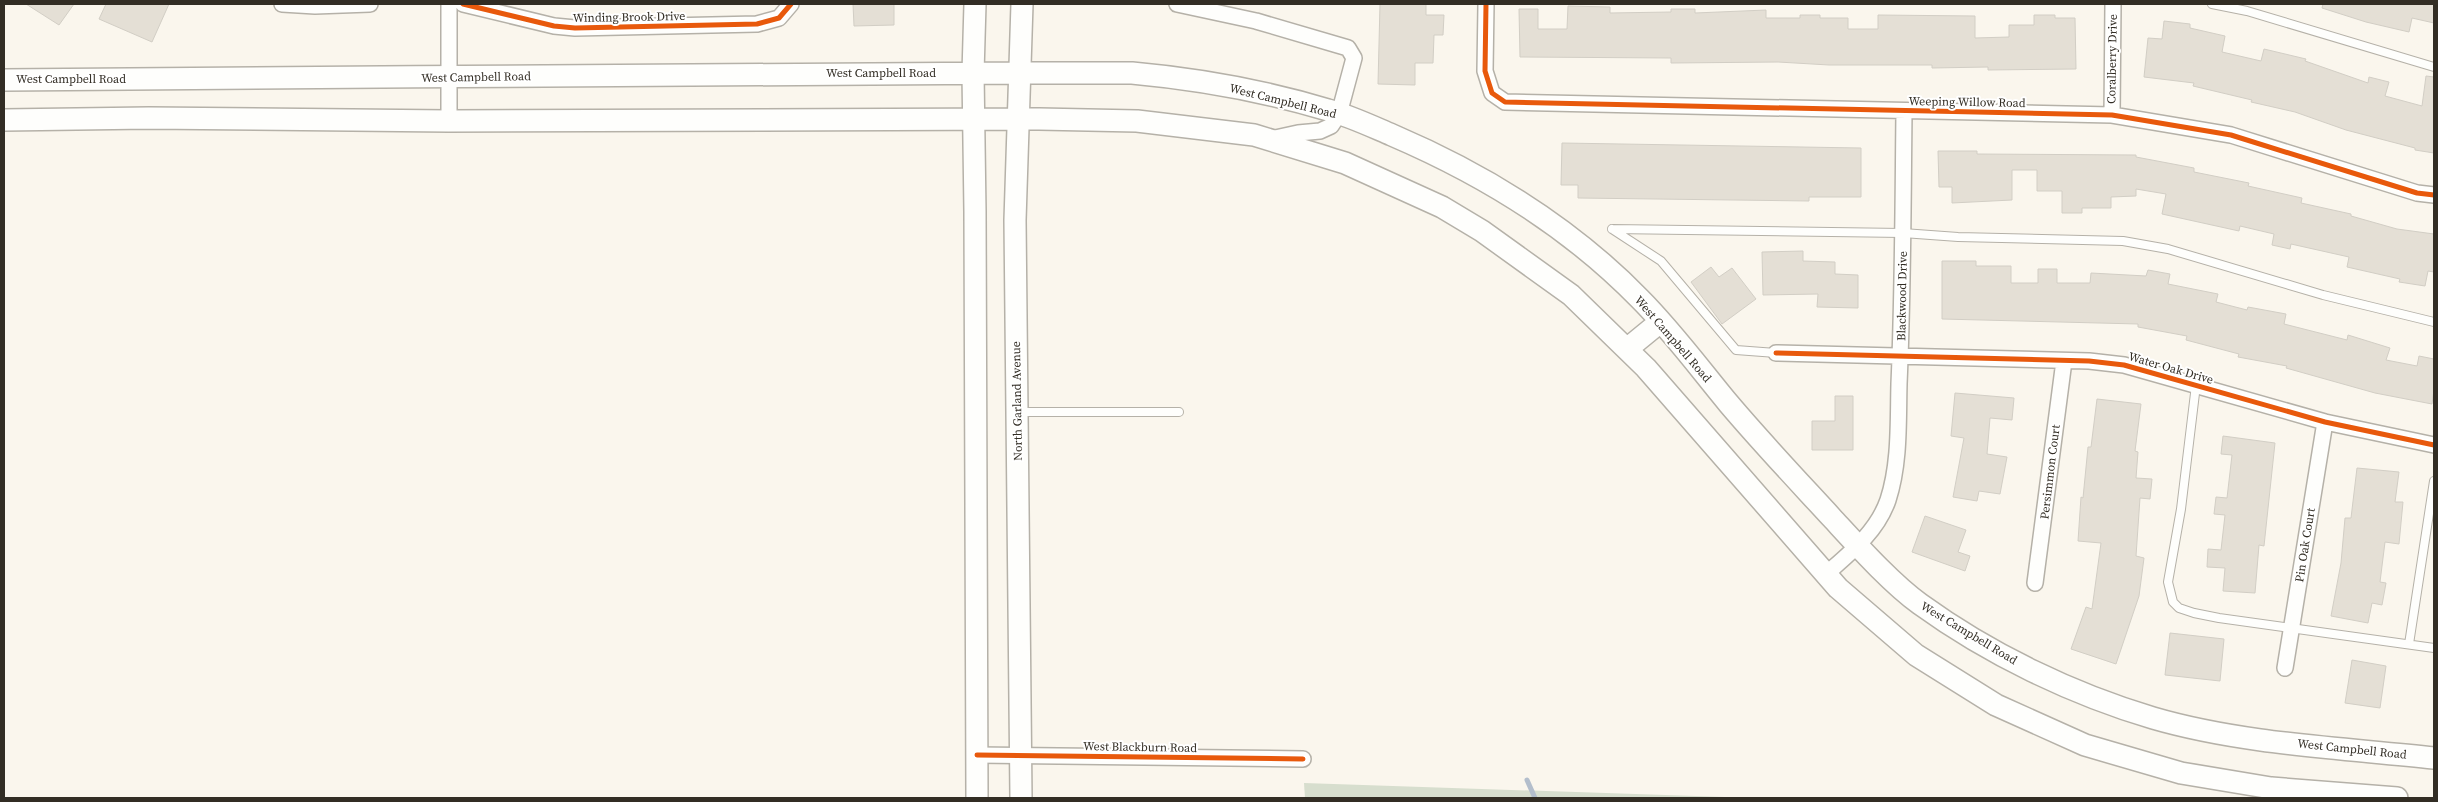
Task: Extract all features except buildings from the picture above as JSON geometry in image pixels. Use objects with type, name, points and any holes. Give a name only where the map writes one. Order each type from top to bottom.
[{"type":"main road","points":[[975,4],[973,119],[977,798]]},
{"type":"main road","name":"North Garland Avenue","points":[[1022,4],[1015,220],[1022,798]]},
{"type":"main road","name":"West Campbell Road","points":[[4,80],[449,77],[644,73],[1132,73],[1172,77],[1251,91],[1339,114],[1418,146],[1496,187],[1574,240],[1640,299],[1749,428],[1858,546],[1918,602],[1988,647],[2070,689],[2155,719],[2252,739],[2434,758]]},
{"type":"main road","points":[[4,120],[149,118],[450,121],[1018,119],[1137,121],[1210,128],[1270,140],[1345,163],[1442,207],[1482,231],[1571,295],[1646,368],[1838,588],[1916,655],[1996,706],[2085,745],[2181,773],[2271,788],[2397,798]]},
{"type":"main road","points":[[1627,349],[1660,322]]},
{"type":"street","points":[[282,4],[314,6],[370,4]]},
{"type":"street","points":[[449,4],[450,121]]},
{"type":"street","name":"Winding Brook Drive","points":[[463,4],[554,26],[603,29],[757,24],[779,18],[792,4]]},
{"type":"street","points":[[1177,4],[1256,21],[1348,48],[1354,58],[1339,114],[1332,126],[1320,131],[1298,133],[1270,140]]},
{"type":"street","name":"Weeping Willow Road","points":[[1486,4],[1486,71],[1492,93],[1505,102],[1524,104],[2112,115],[2231,136],[2417,193],[2434,195]]},
{"type":"street","name":"Coralberry Drive","points":[[2112,115],[2113,4]]},
{"type":"street","name":"Blackwood Drive","points":[[1825,574],[1858,546],[1876,524],[1887,501],[1895,470],[1901,358],[1904,112]]},
{"type":"street","name":"Water Oak Drive","points":[[1776,354],[2124,364],[2325,422],[2434,445]]},
{"type":"street","name":"Persimmon Court","points":[[2035,583],[2064,362]]},
{"type":"street","name":"Pin Oak Court","points":[[2285,668],[2325,422]]},
{"type":"street","name":"West Blackburn Road","points":[[977,755],[1303,759]]},
{"type":"lane","points":[[2212,4],[2247,12],[2434,67]]},
{"type":"lane","points":[[1776,354],[1736,350],[1661,261],[1612,229],[1903,233],[1958,237],[2123,241],[2168,249],[2323,295],[2434,322]]},
{"type":"lane","points":[[2196,385],[2181,509],[2169,569],[2168,582],[2173,602],[2179,608],[2194,613],[2434,648]]},
{"type":"lane","points":[[1017,412],[1179,412]]},
{"type":"lane","points":[[2409,644],[2434,481]]},
{"type":"green space","points":[[1304,783],[1755,798],[1305,798]]},
{"type":"waterway","points":[[1527,780],[1535,798]]},
{"type":"cycle path","points":[[463,4],[554,26],[575,28],[757,24],[779,18],[791,4]]},
{"type":"cycle path","points":[[1486,4],[1485,71],[1492,93],[1505,102],[2112,115],[2231,135],[2417,193],[2434,195]]},
{"type":"cycle path","points":[[1776,353],[2089,361],[2124,365],[2325,422],[2434,445]]},
{"type":"cycle path","points":[[977,755],[1303,759]]}]
